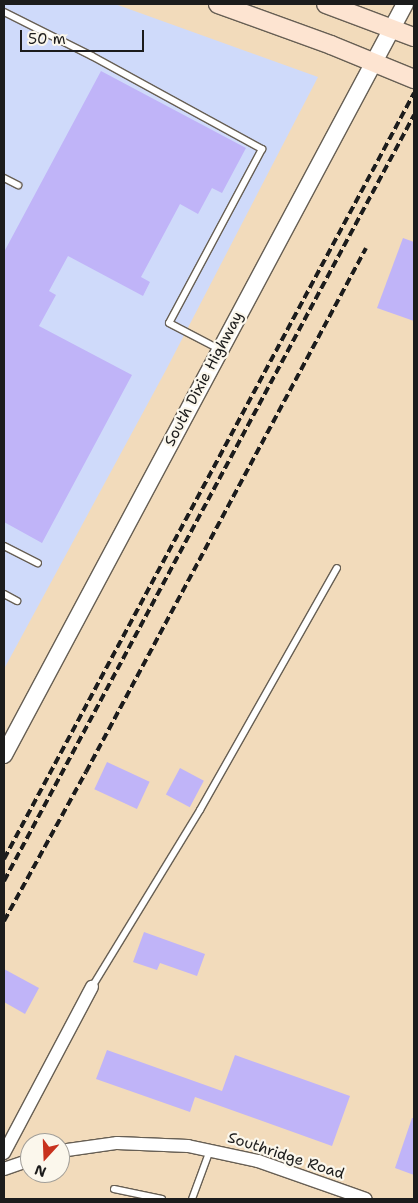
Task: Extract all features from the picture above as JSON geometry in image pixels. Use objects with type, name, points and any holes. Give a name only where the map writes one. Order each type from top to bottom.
[{"type":"main road","points":[[218,4],[414,79]]},
{"type":"main road","points":[[326,4],[414,37]]},
{"type":"street","name":"South Dixie Highway","points":[[4,755],[405,4]]},
{"type":"street","points":[[4,1153],[92,987]]},
{"type":"street","name":"Southridge Road","points":[[70,1150],[106,1145],[160,1143],[210,1150],[258,1161],[366,1199]]},
{"type":"street","points":[[4,1169],[20,1163]]},
{"type":"lane","points":[[4,12],[92,56],[262,149],[170,323],[220,350]]},
{"type":"lane","points":[[4,178],[18,186]]},
{"type":"lane","points":[[4,546],[38,563]]},
{"type":"lane","points":[[92,987],[200,810],[337,568]]},
{"type":"lane","points":[[4,594],[17,601]]},
{"type":"lane","points":[[192,1199],[210,1150]]},
{"type":"lane","points":[[114,1189],[162,1199]]},
{"type":"shaded area","points":[[4,4],[115,4],[318,77],[166,370],[4,669]]},
{"type":"building","points":[[101,71],[246,148],[222,193],[212,188],[198,214],[180,204],[141,277],[150,282],[143,296],[68,256],[49,291],[56,295],[39,326],[132,375],[42,543],[4,522],[4,252]]},
{"type":"building","points":[[403,238],[414,242],[414,321],[377,308]]},
{"type":"building","points":[[107,762],[150,782],[137,809],[94,789]]},
{"type":"building","points":[[180,768],[204,781],[190,807],[166,794]]},
{"type":"building","points":[[144,932],[205,954],[197,976],[160,963],[157,970],[133,962]]},
{"type":"building","points":[[4,969],[39,988],[25,1014],[4,1002]]},
{"type":"building","points":[[107,1050],[222,1091],[235,1055],[350,1096],[332,1146],[195,1097],[190,1112],[96,1079]]},
{"type":"building","points":[[412,1118],[414,1118],[414,1175],[395,1168]]},
{"type":"railway","points":[[4,859],[414,93]]},
{"type":"railway","points":[[4,881],[414,115]]},
{"type":"railway","points":[[4,921],[86,772],[366,248]]}]
